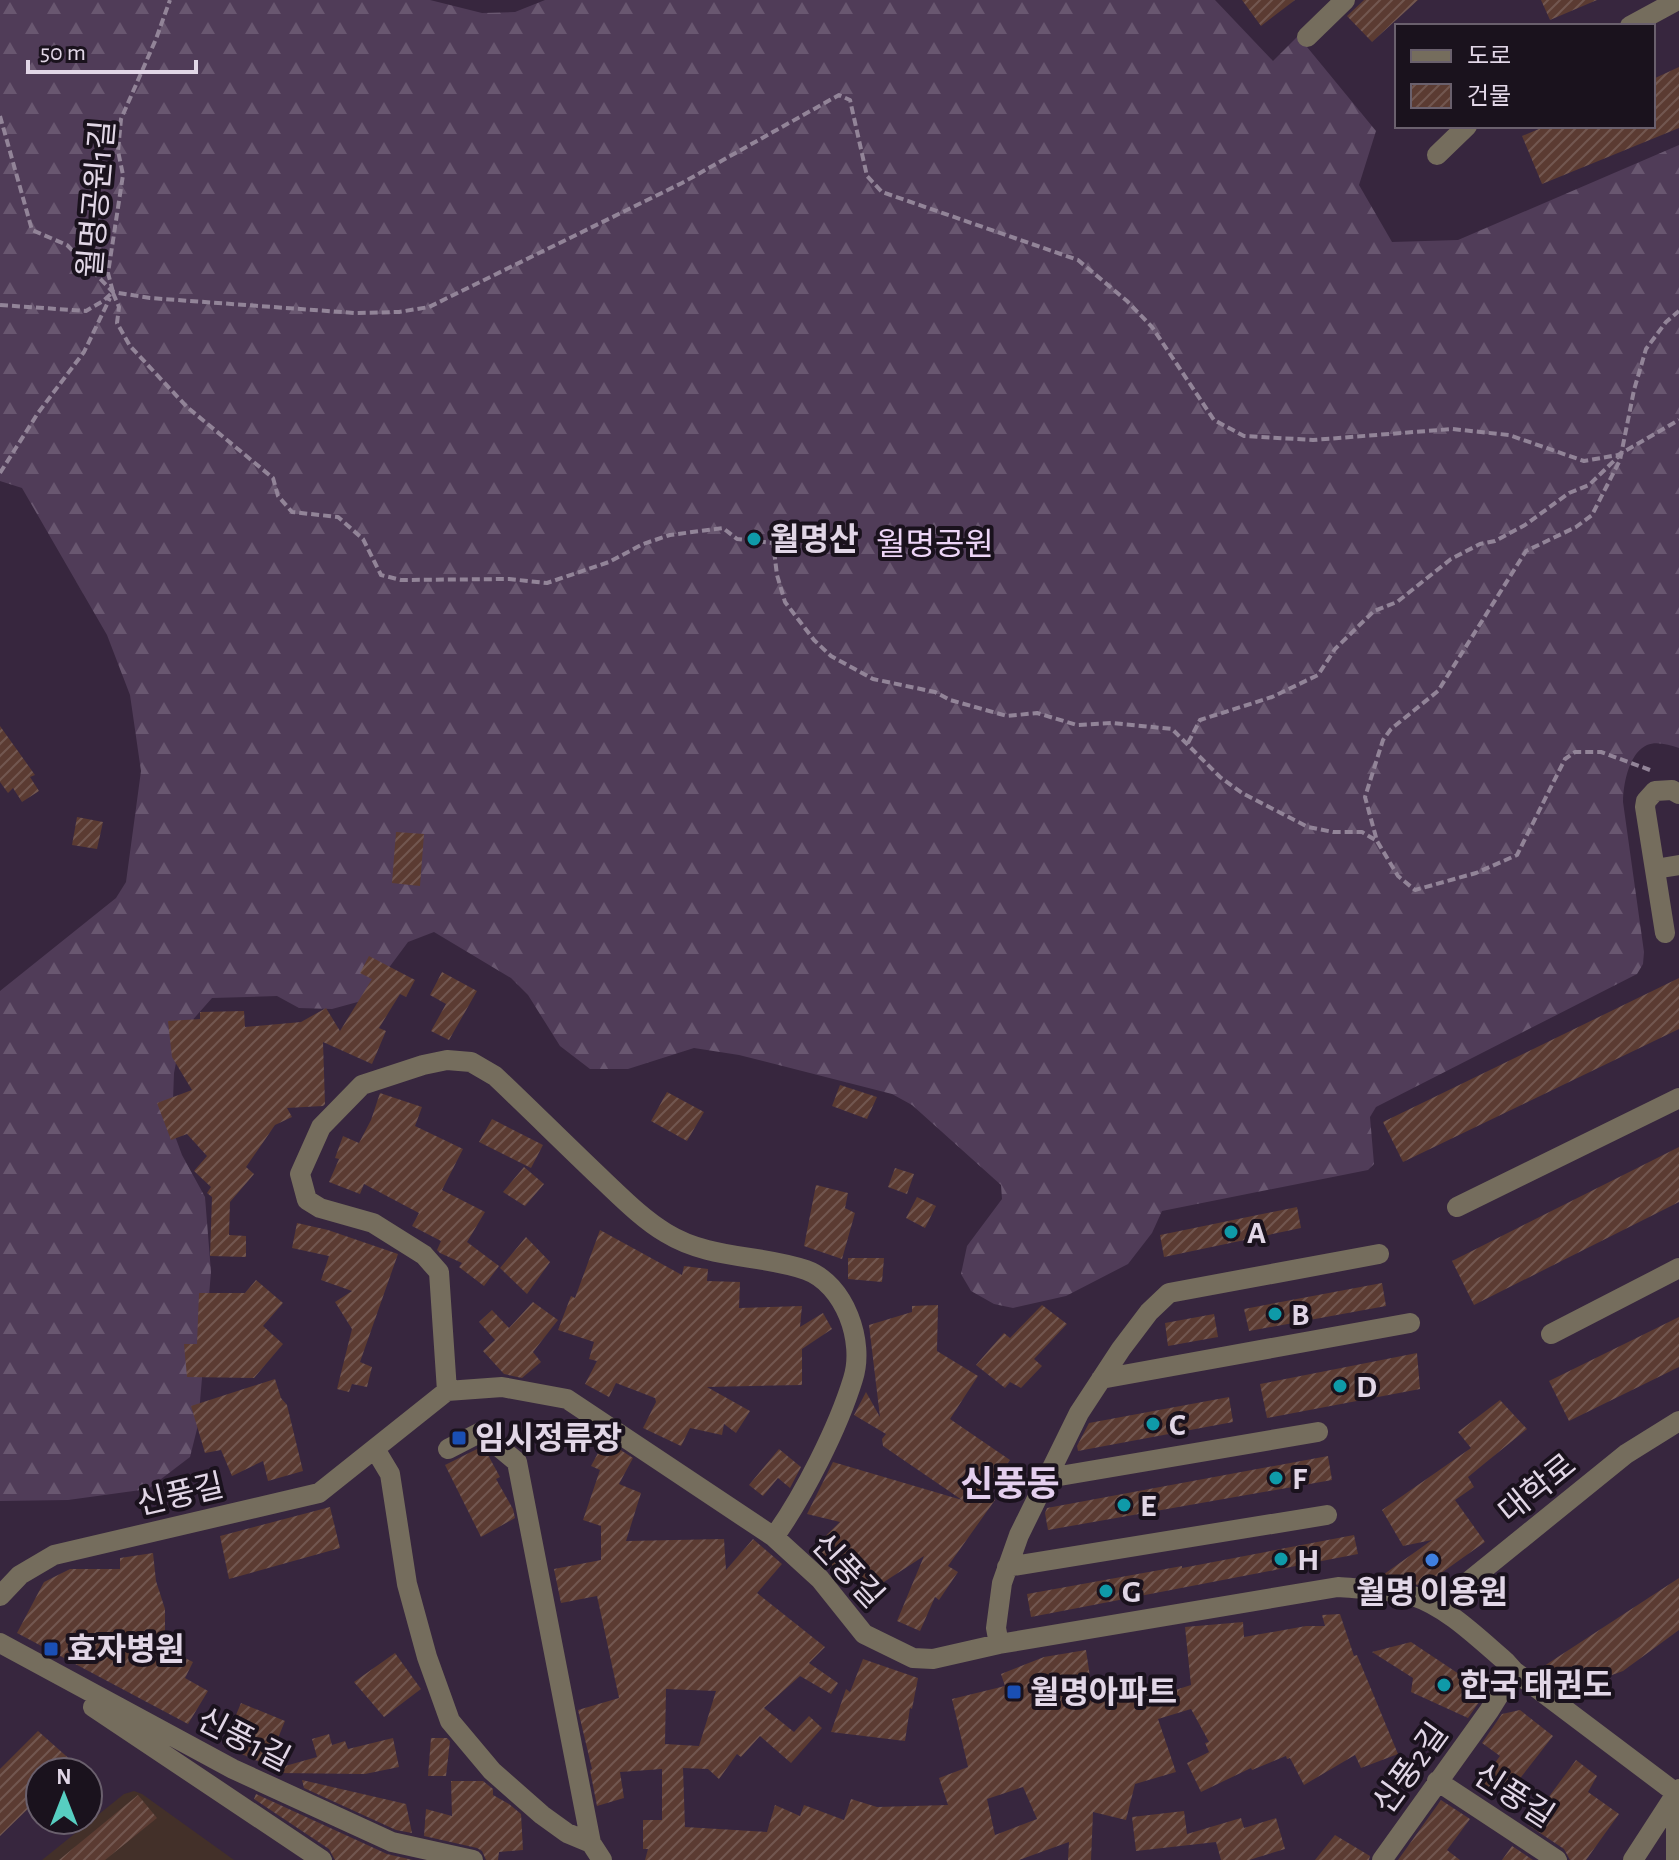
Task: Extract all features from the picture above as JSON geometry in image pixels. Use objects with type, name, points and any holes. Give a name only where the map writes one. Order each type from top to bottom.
[{"type":"street","points":[[1307,37],[1345,0]]},
{"type":"street","points":[[1634,24],[1678,0]]},
{"type":"street","points":[[1437,155],[1465,128]]},
{"type":"street","points":[[1665,933],[1646,801],[1655,791],[1672,790],[1679,794]]},
{"type":"street","points":[[1655,869],[1679,865]]},
{"type":"street","points":[[447,1391],[439,1272],[424,1255],[373,1223],[320,1208],[307,1200],[300,1174],[321,1127],[362,1085],[447,1060],[471,1062],[495,1076],[627,1202],[665,1233],[702,1251],[809,1271],[835,1290],[846,1306],[855,1338],[855,1376],[816,1466],[774,1537]]},
{"type":"street","points":[[1457,1207],[1679,1098]]},
{"type":"street","points":[[999,1644],[998,1606],[1007,1567],[1019,1535],[1079,1413],[1149,1312],[1169,1293],[1379,1254]]},
{"type":"street","points":[[1551,1334],[1679,1268]]},
{"type":"street","points":[[1101,1379],[1410,1323]]},
{"type":"street","name":"신풍길","points":[[0,1596],[20,1575],[54,1555],[319,1493],[447,1391],[502,1387],[567,1399],[774,1537],[820,1579],[864,1634],[913,1658],[933,1659],[999,1644],[1338,1587],[1413,1596],[1437,1607],[1514,1671],[1678,1792]]},
{"type":"street","name":"대학로","points":[[1437,1607],[1626,1454],[1679,1421]]},
{"type":"street","points":[[448,1449],[481,1432],[517,1462],[597,1852]]},
{"type":"street","points":[[1048,1478],[1318,1432]]},
{"type":"street","points":[[375,1449],[390,1474],[407,1584],[427,1657],[450,1721],[492,1771],[542,1815],[597,1852]]},
{"type":"street","points":[[1007,1567],[1327,1515]]},
{"type":"street","points":[[0,1644],[322,1860]]},
{"type":"street","name":"신풍1길","points":[[0,1644],[248,1776],[392,1842],[473,1860]]},
{"type":"street","name":"신풍2길","points":[[1382,1860],[1489,1711],[1514,1671]]},
{"type":"street","name":"신풍길","points":[[1437,1781],[1557,1860]]},
{"type":"street","points":[[1633,1860],[1678,1792]]},
{"type":"street","points":[[1676,1860],[1678,1792]]},
{"type":"path","name":"월명공원1길","points":[[0,305],[86,311],[113,292],[108,273],[123,175],[118,151],[121,119],[170,0]]},
{"type":"path","points":[[113,292],[150,298],[355,313],[399,312],[429,307],[682,183],[839,95],[850,100],[867,176],[882,192],[1078,260],[1127,301],[1152,327],[1214,420],[1244,436],[1313,440],[1452,429],[1509,435],[1584,461],[1622,453]]},
{"type":"path","points":[[0,116],[32,230],[67,245],[113,292],[119,307],[117,323],[130,346],[187,407],[273,478],[278,496],[292,512],[338,517],[363,539],[381,575],[401,580],[509,579],[547,583],[609,562],[643,544],[670,535],[723,528],[737,539],[773,543],[777,575],[785,602],[814,640],[831,656],[873,679],[935,692],[950,700],[1007,716],[1037,713],[1077,725],[1112,723],[1172,729],[1220,777],[1242,793],[1308,827],[1333,832],[1362,832],[1377,841]]},
{"type":"path","points":[[0,473],[38,413],[84,352],[113,292]]},
{"type":"path","points":[[1662,774],[1601,752],[1575,752],[1565,759],[1517,855],[1476,873],[1415,890],[1398,876],[1377,841],[1365,797],[1383,740],[1391,729],[1438,691],[1526,551],[1576,527],[1592,515],[1622,453],[1634,390],[1646,349],[1666,322],[1679,311]]},
{"type":"path","points":[[1188,743],[1200,720],[1272,697],[1318,675],[1335,649],[1374,611],[1397,602],[1451,559],[1525,525],[1569,493],[1589,485],[1622,453],[1679,420]]},
{"type":"shaded area","points":[[134,1791],[142,1794],[234,1860],[42,1860],[72,1836],[104,1836],[104,1810],[124,1794]]},
{"type":"green space","name":"월명공원","points":[[0,0],[430,0],[482,13],[515,12],[545,0],[1215,0],[1273,61],[1298,36],[1376,131],[1359,185],[1392,242],[1458,240],[1679,145],[1679,748],[1655,743],[1641,749],[1631,762],[1623,795],[1644,952],[1643,964],[1637,974],[1376,1107],[1370,1117],[1374,1164],[1368,1170],[1162,1211],[1152,1233],[1128,1264],[1066,1296],[1013,1308],[994,1304],[971,1291],[961,1274],[967,1246],[1002,1199],[1001,1185],[912,1105],[892,1094],[739,1055],[694,1048],[628,1069],[590,1069],[560,1046],[528,995],[511,978],[434,932],[408,942],[365,1000],[332,1009],[299,1008],[277,996],[212,998],[182,1032],[174,1073],[172,1128],[182,1155],[205,1197],[211,1272],[198,1425],[190,1457],[148,1489],[68,1500],[0,1501],[0,991],[116,898],[126,882],[141,771],[130,695],[107,635],[22,488],[0,481]]},
{"type":"building","points":[[1242,0],[1295,0],[1261,26]]},
{"type":"building","points":[[1364,0],[1418,0],[1372,42],[1347,16]]},
{"type":"building","points":[[1541,0],[1597,0],[1550,20]]},
{"type":"building","points":[[1679,67],[1679,128],[1542,184],[1522,136],[1541,128],[1655,128],[1655,78]]},
{"type":"building","points":[[0,726],[35,775],[30,777],[39,791],[22,802],[13,788],[8,793],[0,782]]},
{"type":"building","points":[[77,817],[103,822],[97,849],[72,845]]},
{"type":"building","points":[[396,832],[424,834],[420,886],[392,883]]},
{"type":"building","points":[[369,956],[415,980],[406,997],[400,994],[379,1028],[386,1031],[372,1064],[323,1042],[325,1104],[287,1108],[292,1117],[275,1125],[246,1167],[254,1174],[230,1202],[229,1235],[246,1236],[246,1257],[210,1256],[212,1197],[207,1193],[211,1187],[194,1171],[207,1156],[187,1134],[171,1140],[157,1103],[192,1090],[172,1057],[168,1021],[200,1019],[200,1012],[244,1011],[245,1027],[301,1022],[326,1008],[340,1031],[372,979],[360,973]]},
{"type":"building","points":[[442,972],[477,991],[449,1040],[431,1031],[446,1004],[430,995]]},
{"type":"building","points":[[1679,978],[1679,1029],[1403,1162],[1383,1122]]},
{"type":"building","points":[[840,1085],[877,1097],[867,1119],[832,1106]]},
{"type":"building","points":[[667,1092],[704,1112],[687,1141],[651,1121]]},
{"type":"building","points":[[380,1093],[422,1107],[415,1126],[463,1149],[442,1190],[485,1212],[467,1242],[499,1266],[484,1286],[459,1267],[462,1263],[437,1250],[441,1241],[412,1226],[419,1213],[364,1184],[360,1194],[329,1182],[339,1159],[335,1158],[343,1136],[359,1143]]},
{"type":"building","points":[[492,1119],[543,1145],[531,1168],[479,1142]]},
{"type":"building","points":[[1679,1147],[1679,1202],[1474,1305],[1452,1261]]},
{"type":"building","points":[[524,1167],[544,1184],[525,1206],[503,1192]]},
{"type":"building","points":[[895,1168],[914,1174],[907,1194],[888,1187]]},
{"type":"building","points":[[816,1185],[848,1193],[845,1208],[855,1213],[842,1259],[804,1246]]},
{"type":"building","points":[[917,1197],[936,1206],[925,1228],[906,1218]]},
{"type":"building","name":"A","points":[[1297,1207],[1301,1228],[1164,1257],[1160,1235]]},
{"type":"building","points":[[297,1223],[328,1230],[398,1254],[360,1362],[372,1367],[367,1387],[352,1384],[349,1392],[337,1389],[352,1329],[335,1302],[352,1291],[321,1280],[329,1256],[292,1248]]},
{"type":"building","points":[[600,1230],[682,1275],[684,1266],[708,1269],[707,1281],[740,1282],[739,1308],[802,1306],[800,1327],[823,1313],[832,1329],[802,1349],[802,1385],[707,1387],[750,1411],[736,1433],[724,1424],[722,1435],[690,1428],[681,1446],[643,1428],[656,1402],[655,1398],[616,1383],[609,1397],[585,1384],[597,1361],[589,1359],[594,1342],[558,1330],[571,1296],[575,1298]]},
{"type":"building","points":[[526,1237],[550,1262],[527,1294],[500,1268]]},
{"type":"building","points":[[848,1258],[884,1258],[882,1282],[848,1279]]},
{"type":"building","points":[[256,1280],[283,1303],[263,1326],[283,1344],[254,1378],[187,1377],[184,1344],[197,1344],[199,1293],[245,1293]]},
{"type":"building","name":"B","points":[[1382,1283],[1386,1306],[1249,1331],[1244,1309]]},
{"type":"building","points":[[533,1302],[558,1320],[533,1352],[541,1362],[522,1378],[504,1374],[483,1351],[495,1340],[479,1322],[492,1310],[509,1328]]},
{"type":"building","points":[[938,1305],[937,1351],[978,1376],[950,1419],[1010,1460],[986,1494],[995,1500],[948,1566],[958,1572],[939,1600],[935,1597],[920,1631],[897,1621],[924,1556],[867,1593],[853,1566],[840,1573],[813,1548],[840,1522],[807,1514],[833,1462],[962,1500],[883,1446],[882,1439],[886,1434],[854,1415],[866,1392],[880,1417],[869,1325],[912,1312],[912,1306]]},
{"type":"building","points":[[1042,1305],[1067,1324],[1034,1359],[1042,1366],[1021,1388],[1010,1382],[1005,1388],[976,1365],[1004,1333],[1010,1338]]},
{"type":"building","points":[[1214,1314],[1218,1337],[1168,1346],[1165,1323]]},
{"type":"building","points":[[1679,1317],[1679,1367],[1569,1421],[1549,1381]]},
{"type":"building","name":"D","points":[[1417,1353],[1420,1389],[1267,1418],[1260,1384]]},
{"type":"building","points":[[275,1379],[281,1398],[287,1405],[303,1471],[268,1481],[263,1461],[232,1476],[221,1450],[205,1453],[191,1406]]},
{"type":"building","name":"C","points":[[1229,1397],[1233,1422],[1078,1451],[1077,1446],[1089,1423]]},
{"type":"building","points":[[1500,1400],[1527,1429],[1468,1477],[1474,1487],[1455,1500],[1485,1542],[1423,1586],[1380,1577],[1432,1540],[1403,1546],[1382,1510],[1471,1448],[1458,1432]]},
{"type":"building","points":[[605,1440],[633,1458],[619,1484],[641,1493],[626,1541],[724,1539],[726,1570],[753,1539],[782,1564],[757,1593],[825,1647],[809,1663],[838,1683],[831,1694],[800,1676],[764,1708],[794,1732],[809,1716],[822,1728],[791,1763],[760,1736],[741,1757],[737,1754],[719,1779],[708,1769],[683,1768],[685,1827],[767,1832],[775,1805],[800,1816],[804,1805],[844,1820],[851,1799],[877,1807],[948,1805],[939,1778],[968,1767],[952,1699],[1005,1686],[1001,1674],[1044,1657],[1086,1650],[1093,1697],[1145,1683],[1150,1698],[1191,1685],[1185,1627],[1243,1622],[1244,1637],[1306,1626],[1325,1626],[1322,1615],[1340,1614],[1354,1656],[1357,1655],[1398,1754],[1361,1768],[1355,1755],[1304,1785],[1286,1756],[1251,1768],[1201,1792],[1187,1763],[1209,1752],[1205,1743],[1209,1742],[1191,1709],[1158,1719],[1176,1772],[1135,1784],[1126,1820],[1093,1812],[1091,1860],[1068,1860],[1069,1842],[1019,1860],[645,1860],[648,1849],[643,1849],[643,1820],[662,1820],[662,1769],[620,1772],[624,1798],[597,1806],[578,1710],[619,1698],[597,1596],[561,1603],[554,1569],[601,1560],[601,1526],[583,1520],[600,1470],[591,1466]],"holes":[[[666,1689],[716,1691],[699,1746],[665,1744]],[[1023,1787],[1037,1819],[995,1835],[987,1799]]]},
{"type":"building","points":[[479,1448],[488,1455],[500,1477],[496,1479],[515,1518],[481,1537],[445,1465]]},
{"type":"building","points":[[779,1449],[801,1467],[790,1488],[778,1478],[763,1496],[749,1485]]},
{"type":"building","points":[[1328,1456],[1332,1480],[1048,1530],[1047,1508]]},
{"type":"building","points":[[330,1507],[340,1548],[229,1579],[220,1536]]},
{"type":"building","points":[[1354,1535],[1358,1554],[1031,1617],[1027,1594]]},
{"type":"building","points":[[153,1553],[156,1581],[165,1609],[165,1648],[193,1662],[185,1678],[208,1691],[188,1724],[17,1633],[44,1582],[70,1569],[120,1569],[120,1558]]},
{"type":"building","points":[[1679,1578],[1679,1630],[1623,1671],[1568,1691],[1541,1668]]},
{"type":"building","name":"한국 태권도","points":[[1411,1642],[1486,1692],[1468,1718],[1411,1692],[1413,1678],[1372,1652]]},
{"type":"building","points":[[395,1653],[421,1689],[384,1717],[354,1682]]},
{"type":"building","points":[[863,1659],[918,1678],[905,1741],[831,1732],[846,1689],[850,1692]]},
{"type":"building","points":[[241,1703],[285,1721],[267,1765],[223,1746]]},
{"type":"building","points":[[1520,1710],[1553,1736],[1511,1790],[1500,1782],[1492,1797],[1477,1787],[1500,1756],[1482,1743],[1502,1714]]},
{"type":"building","points":[[38,1731],[66,1756],[24,1756],[24,1813],[0,1836],[0,1769]]},
{"type":"building","points":[[329,1734],[332,1745],[345,1741],[348,1749],[393,1738],[399,1767],[365,1774],[278,1773],[278,1768],[317,1757],[312,1739]]},
{"type":"building","points":[[431,1738],[447,1738],[450,1741],[446,1776],[428,1776]]},
{"type":"building","points":[[1576,1760],[1597,1776],[1588,1792],[1619,1814],[1586,1860],[1570,1860],[1564,1849],[1528,1825]]},
{"type":"building","points":[[302,1780],[406,1804],[412,1833],[396,1830],[304,1788]]},
{"type":"building","points":[[451,1781],[483,1781],[493,1789],[493,1795],[521,1814],[523,1850],[499,1852],[498,1860],[486,1860],[477,1848],[424,1836],[426,1809],[452,1816]]},
{"type":"building","points":[[256,1794],[387,1854],[413,1860],[335,1860],[329,1849],[254,1799]]},
{"type":"building","points":[[138,1795],[157,1818],[105,1860],[59,1860],[88,1836],[104,1836],[104,1823]]},
{"type":"building","points":[[1441,1800],[1470,1819],[1447,1850],[1460,1860],[1398,1860]]},
{"type":"building","points":[[1184,1811],[1187,1834],[1241,1818],[1244,1828],[1276,1818],[1285,1849],[1249,1860],[1221,1860],[1216,1842],[1136,1851],[1132,1817]]},
{"type":"building","points":[[1335,1835],[1370,1856],[1369,1860],[1315,1860]]},
{"type":"building","points":[[1512,1846],[1533,1860],[1502,1860]]},
{"type":"place","name":"월명산","points":[[754,539]]},
{"type":"place","name":"A","points":[[1231,1232]]},
{"type":"place","name":"B","points":[[1275,1314]]},
{"type":"place","name":"D","points":[[1340,1386]]},
{"type":"place","name":"C","points":[[1153,1424]]},
{"type":"place","name":"임시정류장","points":[[459,1438]]},
{"type":"place","name":"F","points":[[1276,1478]]},
{"type":"place","name":"E","points":[[1124,1505]]},
{"type":"place","name":"H","points":[[1281,1559]]},
{"type":"place","name":"월명 이용원","points":[[1432,1560]]},
{"type":"place","name":"G","points":[[1106,1591]]},
{"type":"place","name":"효자병원","points":[[51,1649]]},
{"type":"place","name":"한국 태권도","points":[[1444,1685]]},
{"type":"place","name":"월명아파트","points":[[1014,1692]]},
{"type":"district","name":"신풍동","points":[[1010,1483]]}]
